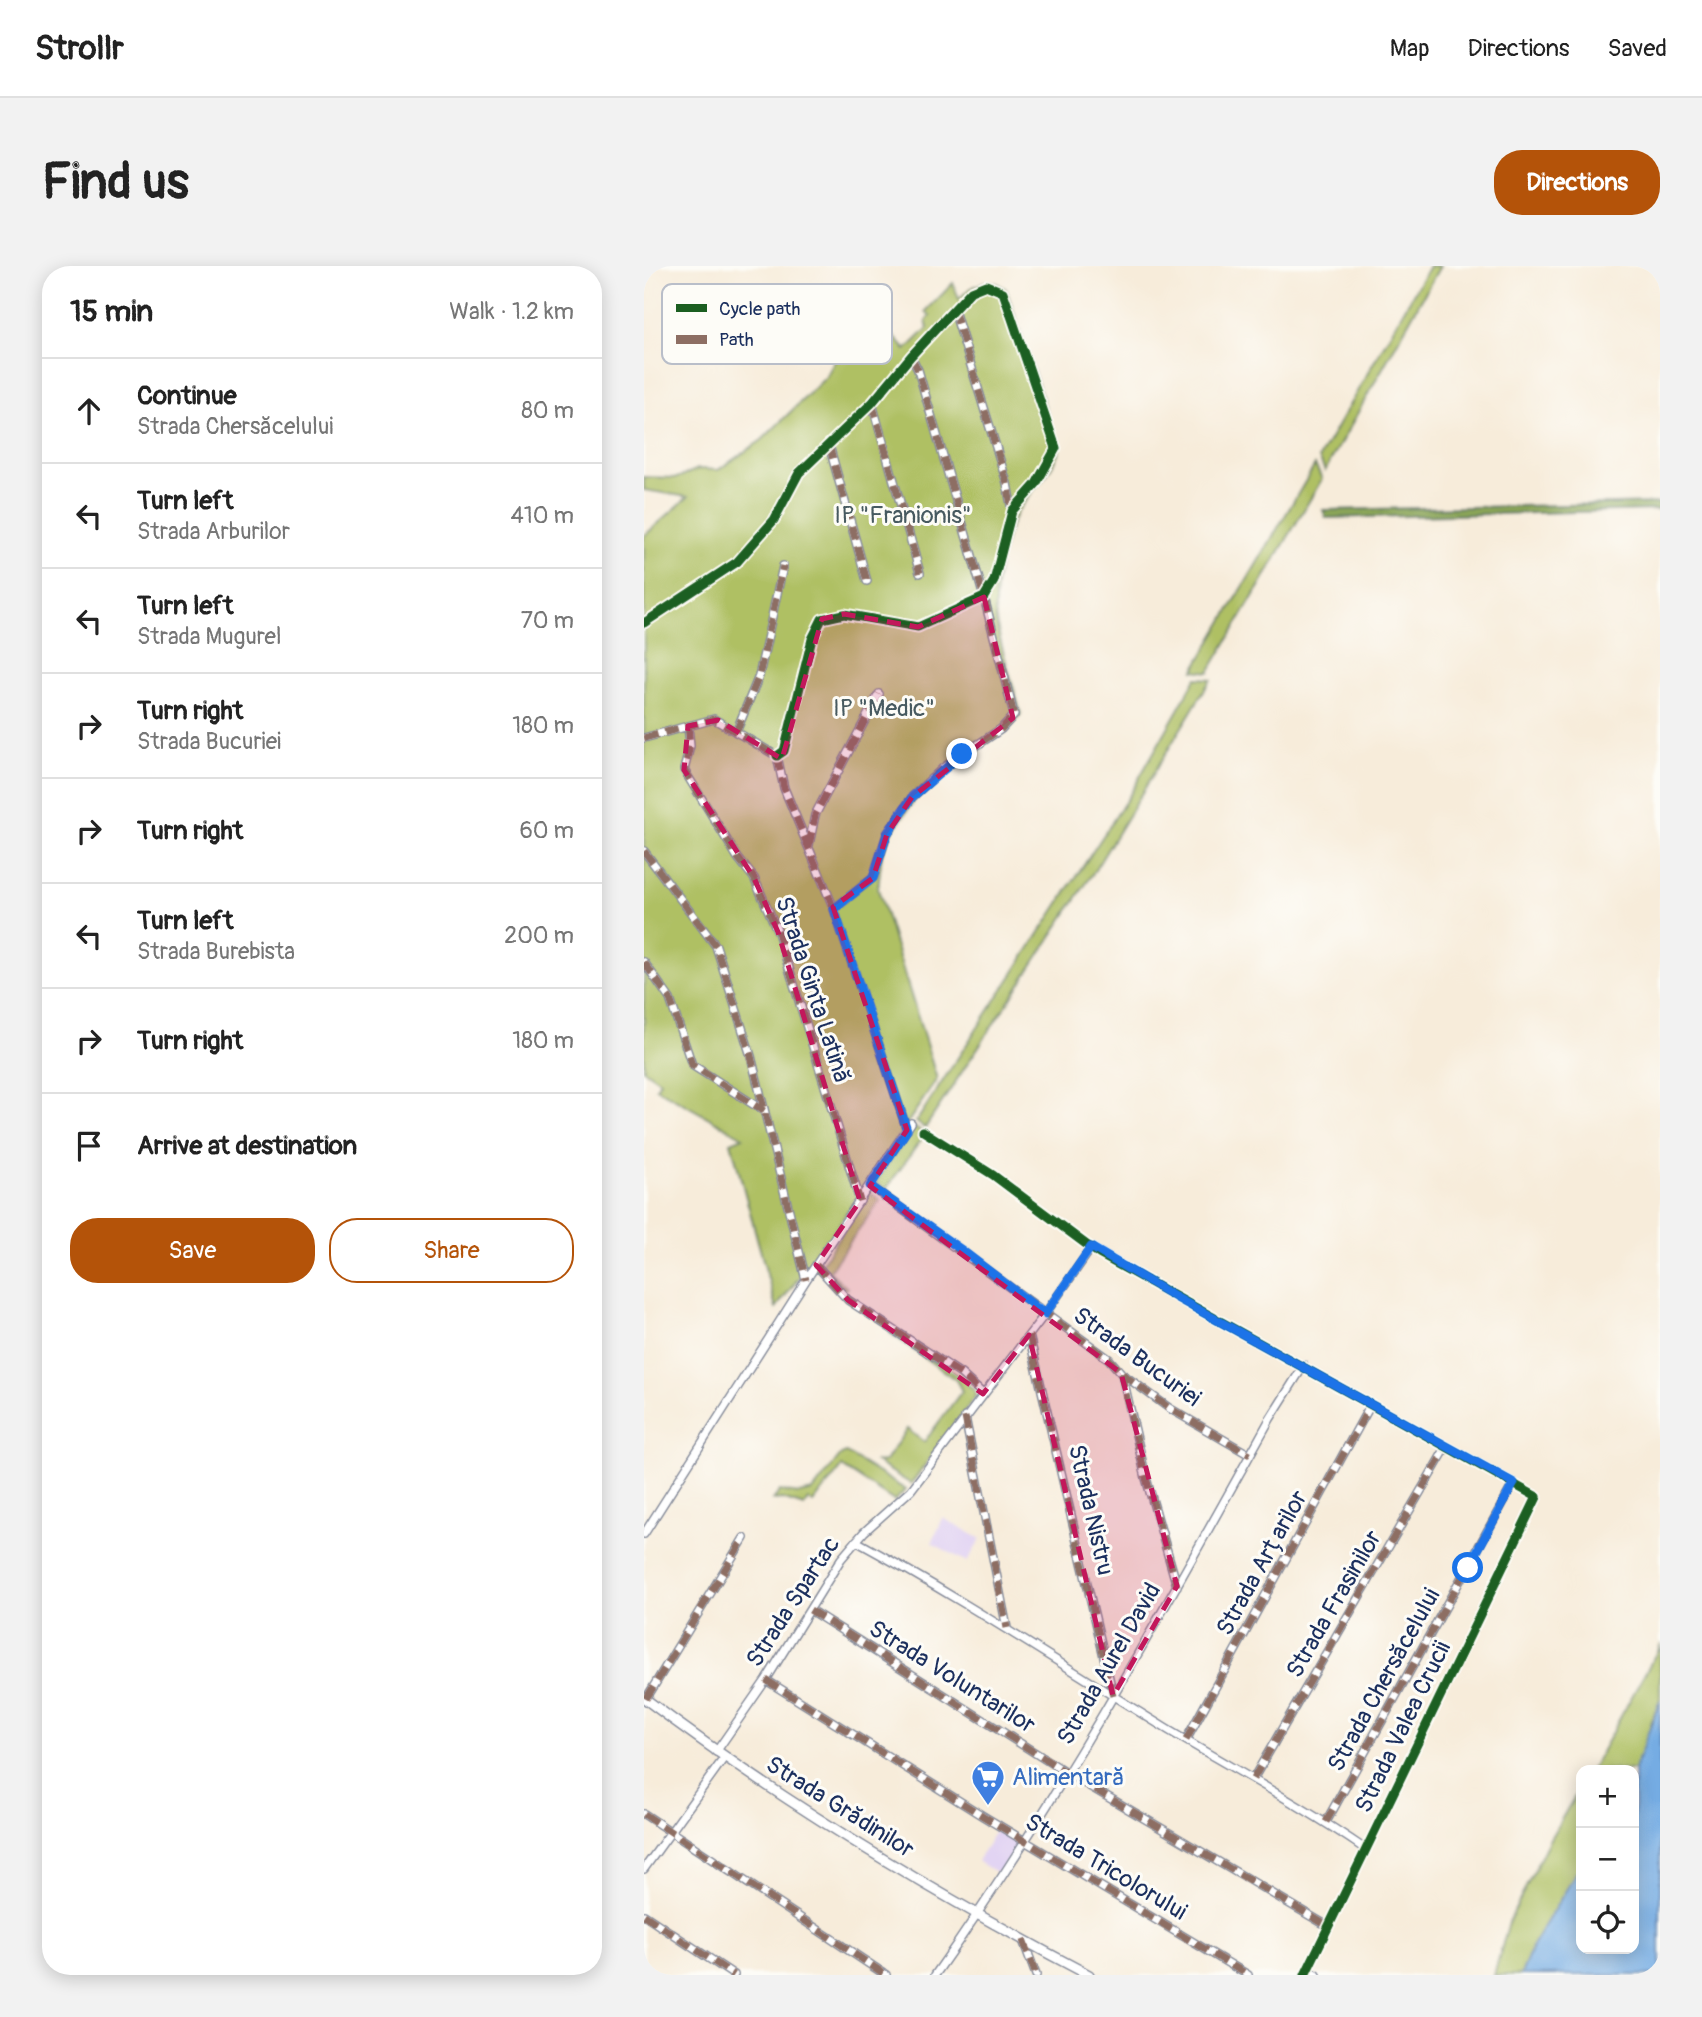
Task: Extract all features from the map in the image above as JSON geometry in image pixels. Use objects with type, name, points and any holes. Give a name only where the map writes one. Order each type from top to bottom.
[{"type":"street","points":[[644,623],[737,562],[774,520],[799,473],[873,402],[911,356],[979,287],[992,286],[1003,292],[1055,438],[1054,456],[1036,484],[1012,511]]},
{"type":"street","points":[[776,756],[784,751],[812,639],[822,619],[845,614],[918,627],[984,597],[993,581],[1012,511],[1007,483],[954,310]]},
{"type":"street","points":[[834,909],[873,878],[887,834],[912,797],[943,768],[1013,718],[1013,704],[984,597],[918,370],[911,356]]},
{"type":"street","points":[[873,402],[920,573]]},
{"type":"street","points":[[829,445],[867,581]]},
{"type":"street","points":[[736,732],[759,676],[783,566]]},
{"type":"street","points":[[809,849],[811,824],[879,694]]},
{"type":"street","points":[[644,738],[714,719],[776,756],[798,825],[834,909],[909,1127],[806,1280],[644,1534]]},
{"type":"street","name":"Strada Ginta Latină","points":[[688,726],[690,741],[684,770],[738,858],[754,878],[778,932],[860,1201]]},
{"type":"street","points":[[798,825],[811,824]]},
{"type":"street","points":[[644,851],[716,946],[748,1045],[806,1280]]},
{"type":"street","points":[[644,962],[670,999],[692,1065],[764,1111]]},
{"type":"street","points":[[923,1131],[993,1175],[1091,1247],[1175,1297],[1514,1483]]},
{"type":"street","name":"Strada Bucuriei","points":[[870,1186],[1110,1359],[1122,1373],[1169,1408],[1250,1455]]},
{"type":"street","name":"Strada Spartac","points":[[644,1869],[720,1755],[841,1559],[856,1541],[911,1490],[1045,1314],[1091,1247]]},
{"type":"street","points":[[816,1265],[848,1300],[961,1374],[983,1394]]},
{"type":"street","name":"Strada Nistru","points":[[1029,1335],[1113,1696]]},
{"type":"street","name":"Strada Aurel David","points":[[935,1975],[977,1915],[1067,1773],[1304,1366]]},
{"type":"street","points":[[1122,1373],[1146,1478],[1177,1586]]},
{"type":"street","name":"Strada Arțarilor","points":[[1186,1740],[1371,1404]]},
{"type":"street","points":[[965,1418],[1007,1629]]},
{"type":"street","name":"Strada Frasinilor","points":[[1253,1779],[1447,1447]]},
{"type":"street","name":"Strada Valea Crucii","points":[[1305,1973],[1326,1925],[1537,1497],[1514,1483]]},
{"type":"street","name":"Strada Chersăcelului","points":[[1326,1822],[1514,1483]]},
{"type":"street","points":[[645,1699],[744,1538]]},
{"type":"street","points":[[856,1541],[1326,1822],[1365,1849]]},
{"type":"street","name":"Strada Voluntarilor","points":[[810,1611],[1067,1773],[1326,1925]]},
{"type":"street","name":"Strada Tricolorului","points":[[766,1680],[1024,1841],[1248,1975]]},
{"type":"street","name":"Strada Grădinilor","points":[[645,1699],[720,1755],[977,1915],[1089,1975]]},
{"type":"street","points":[[644,1814],[886,1975]]},
{"type":"street","points":[[644,1914],[734,1975]]},
{"type":"street","points":[[1023,1940],[1036,1975]]},
{"type":"street","points":[[1305,1973],[1317,1975]]},
{"type":"highlighted area","points":[[984,597],[1013,718],[912,797],[887,834],[873,878],[833,907],[907,1130],[870,1186],[1121,1373],[1177,1586],[1113,1696],[1029,1335],[983,1394],[848,1300],[816,1265],[860,1201],[778,932],[754,878],[684,770],[688,726],[718,720],[782,759],[822,619],[844,614],[918,627]]},
{"type":"shaded area","points":[[943,1518],[981,1539],[967,1562],[932,1543]]},
{"type":"shaded area","points":[[996,1830],[1018,1843],[999,1874],[977,1861]]},
{"type":"green space","points":[[1429,266],[1440,266],[1325,471],[1319,458]]},
{"type":"green space","points":[[984,282],[996,283],[1006,289],[1059,449],[1051,468],[1015,516],[1006,538],[997,575],[996,623],[1021,715],[1008,730],[964,756],[923,789],[891,833],[882,853],[878,889],[937,1079],[833,1233],[776,1308],[731,1142],[743,1137],[656,1088],[660,1081],[644,1070],[644,536],[688,497],[644,490],[644,477],[677,478],[698,469],[718,470],[762,440],[826,377],[833,364],[892,364],[892,334],[906,350],[928,328],[926,321],[930,316],[926,311],[953,283],[959,299],[969,289]]},
{"type":"green space","points":[[1315,465],[1322,479],[1209,672],[1194,670]]},
{"type":"green space","points":[[1660,503],[1660,510],[1326,518],[1323,510]]},
{"type":"green space","points":[[1196,678],[1211,679],[1095,870],[925,1128],[916,1122],[1129,796]]},
{"type":"green space","points":[[914,1127],[925,1134],[886,1189],[876,1182]]},
{"type":"green space","points":[[869,1192],[880,1200],[829,1271],[847,1288],[843,1290],[821,1264]]},
{"type":"green space","points":[[892,1331],[959,1376],[975,1391],[975,1397],[911,1484],[876,1462],[885,1461],[907,1429],[924,1442],[962,1391],[956,1380],[890,1333]]},
{"type":"green space","points":[[846,1453],[906,1490],[894,1501],[842,1467],[813,1503],[808,1500],[804,1506],[782,1499],[773,1500],[780,1491],[799,1494],[813,1491],[841,1455]]},
{"type":"green space","points":[[1660,1646],[1660,1701],[1650,1723],[1660,1941],[1639,1803],[1639,1765],[1594,1765]]},
{"type":"green space","points":[[1576,1794],[1576,1873],[1533,1945],[1521,1975],[1494,1975],[1509,1922],[1548,1842]]},
{"type":"water","points":[[1660,1701],[1660,1975],[1521,1975],[1533,1945],[1576,1873],[1576,1954],[1639,1954],[1639,1765],[1636,1765]]},
{"type":"marked path","points":[[954,310],[1007,483],[1012,511]]},
{"type":"marked path","points":[[834,909],[873,878],[887,834],[912,797],[943,768],[1001,729],[1014,715],[984,597],[918,370],[911,356]]},
{"type":"marked path","points":[[872,403],[920,573]]},
{"type":"marked path","points":[[829,445],[867,581]]},
{"type":"marked path","points":[[736,732],[759,676],[783,566]]},
{"type":"marked path","points":[[809,846],[815,815],[879,694]]},
{"type":"marked path","points":[[644,738],[714,719],[777,756],[784,788],[834,909],[907,1130]]},
{"type":"marked path","points":[[688,726],[690,746],[684,770],[738,858],[754,878],[778,932],[860,1201]]},
{"type":"marked path","points":[[644,851],[716,946],[751,1056],[806,1280]]},
{"type":"marked path","points":[[644,962],[670,999],[692,1065],[764,1111]]},
{"type":"marked path","points":[[870,1186],[1109,1359],[1121,1373],[1169,1408],[1250,1455]]},
{"type":"marked path","points":[[816,1265],[848,1300],[961,1374],[983,1394]]},
{"type":"marked path","points":[[1029,1335],[1113,1696]]},
{"type":"marked path","points":[[1121,1373],[1146,1478],[1177,1586]]},
{"type":"marked path","points":[[1186,1740],[1371,1404]]},
{"type":"marked path","points":[[965,1417],[1007,1628]]},
{"type":"marked path","points":[[1253,1779],[1447,1446]]},
{"type":"marked path","points":[[1326,1822],[1514,1483]]},
{"type":"marked path","points":[[646,1699],[744,1538]]},
{"type":"marked path","points":[[810,1610],[1067,1773],[1326,1925]]},
{"type":"marked path","points":[[766,1680],[983,1816],[1248,1975]]},
{"type":"marked path","points":[[644,1814],[886,1975]]},
{"type":"marked path","points":[[644,1915],[734,1975]]},
{"type":"marked path","points":[[1023,1940],[1036,1975]]},
{"type":"cycle path","points":[[644,623],[737,562],[774,520],[799,473],[872,403],[971,291],[986,285],[1003,292],[1056,448],[1036,484],[1012,511],[994,581],[984,597],[918,627],[844,614],[822,619],[812,639],[784,751],[777,756]]},
{"type":"cycle path","points":[[923,1131],[993,1175],[1099,1254],[1537,1497],[1305,1975]]},
{"type":"place","name":"Alimentară","points":[[988,1807]]},
{"type":"route","points":[[962,754],[912,797],[887,834],[878,853],[873,878],[834,909],[892,1092],[907,1130],[870,1186],[963,1251],[1045,1314],[1091,1247],[1175,1297],[1514,1483],[1468,1568]]},
{"type":"park label","name":"IP \"Franionis\"","points":[[903,515]]},
{"type":"park label","name":"IP \"Medic\"","points":[[884,708]]}]
